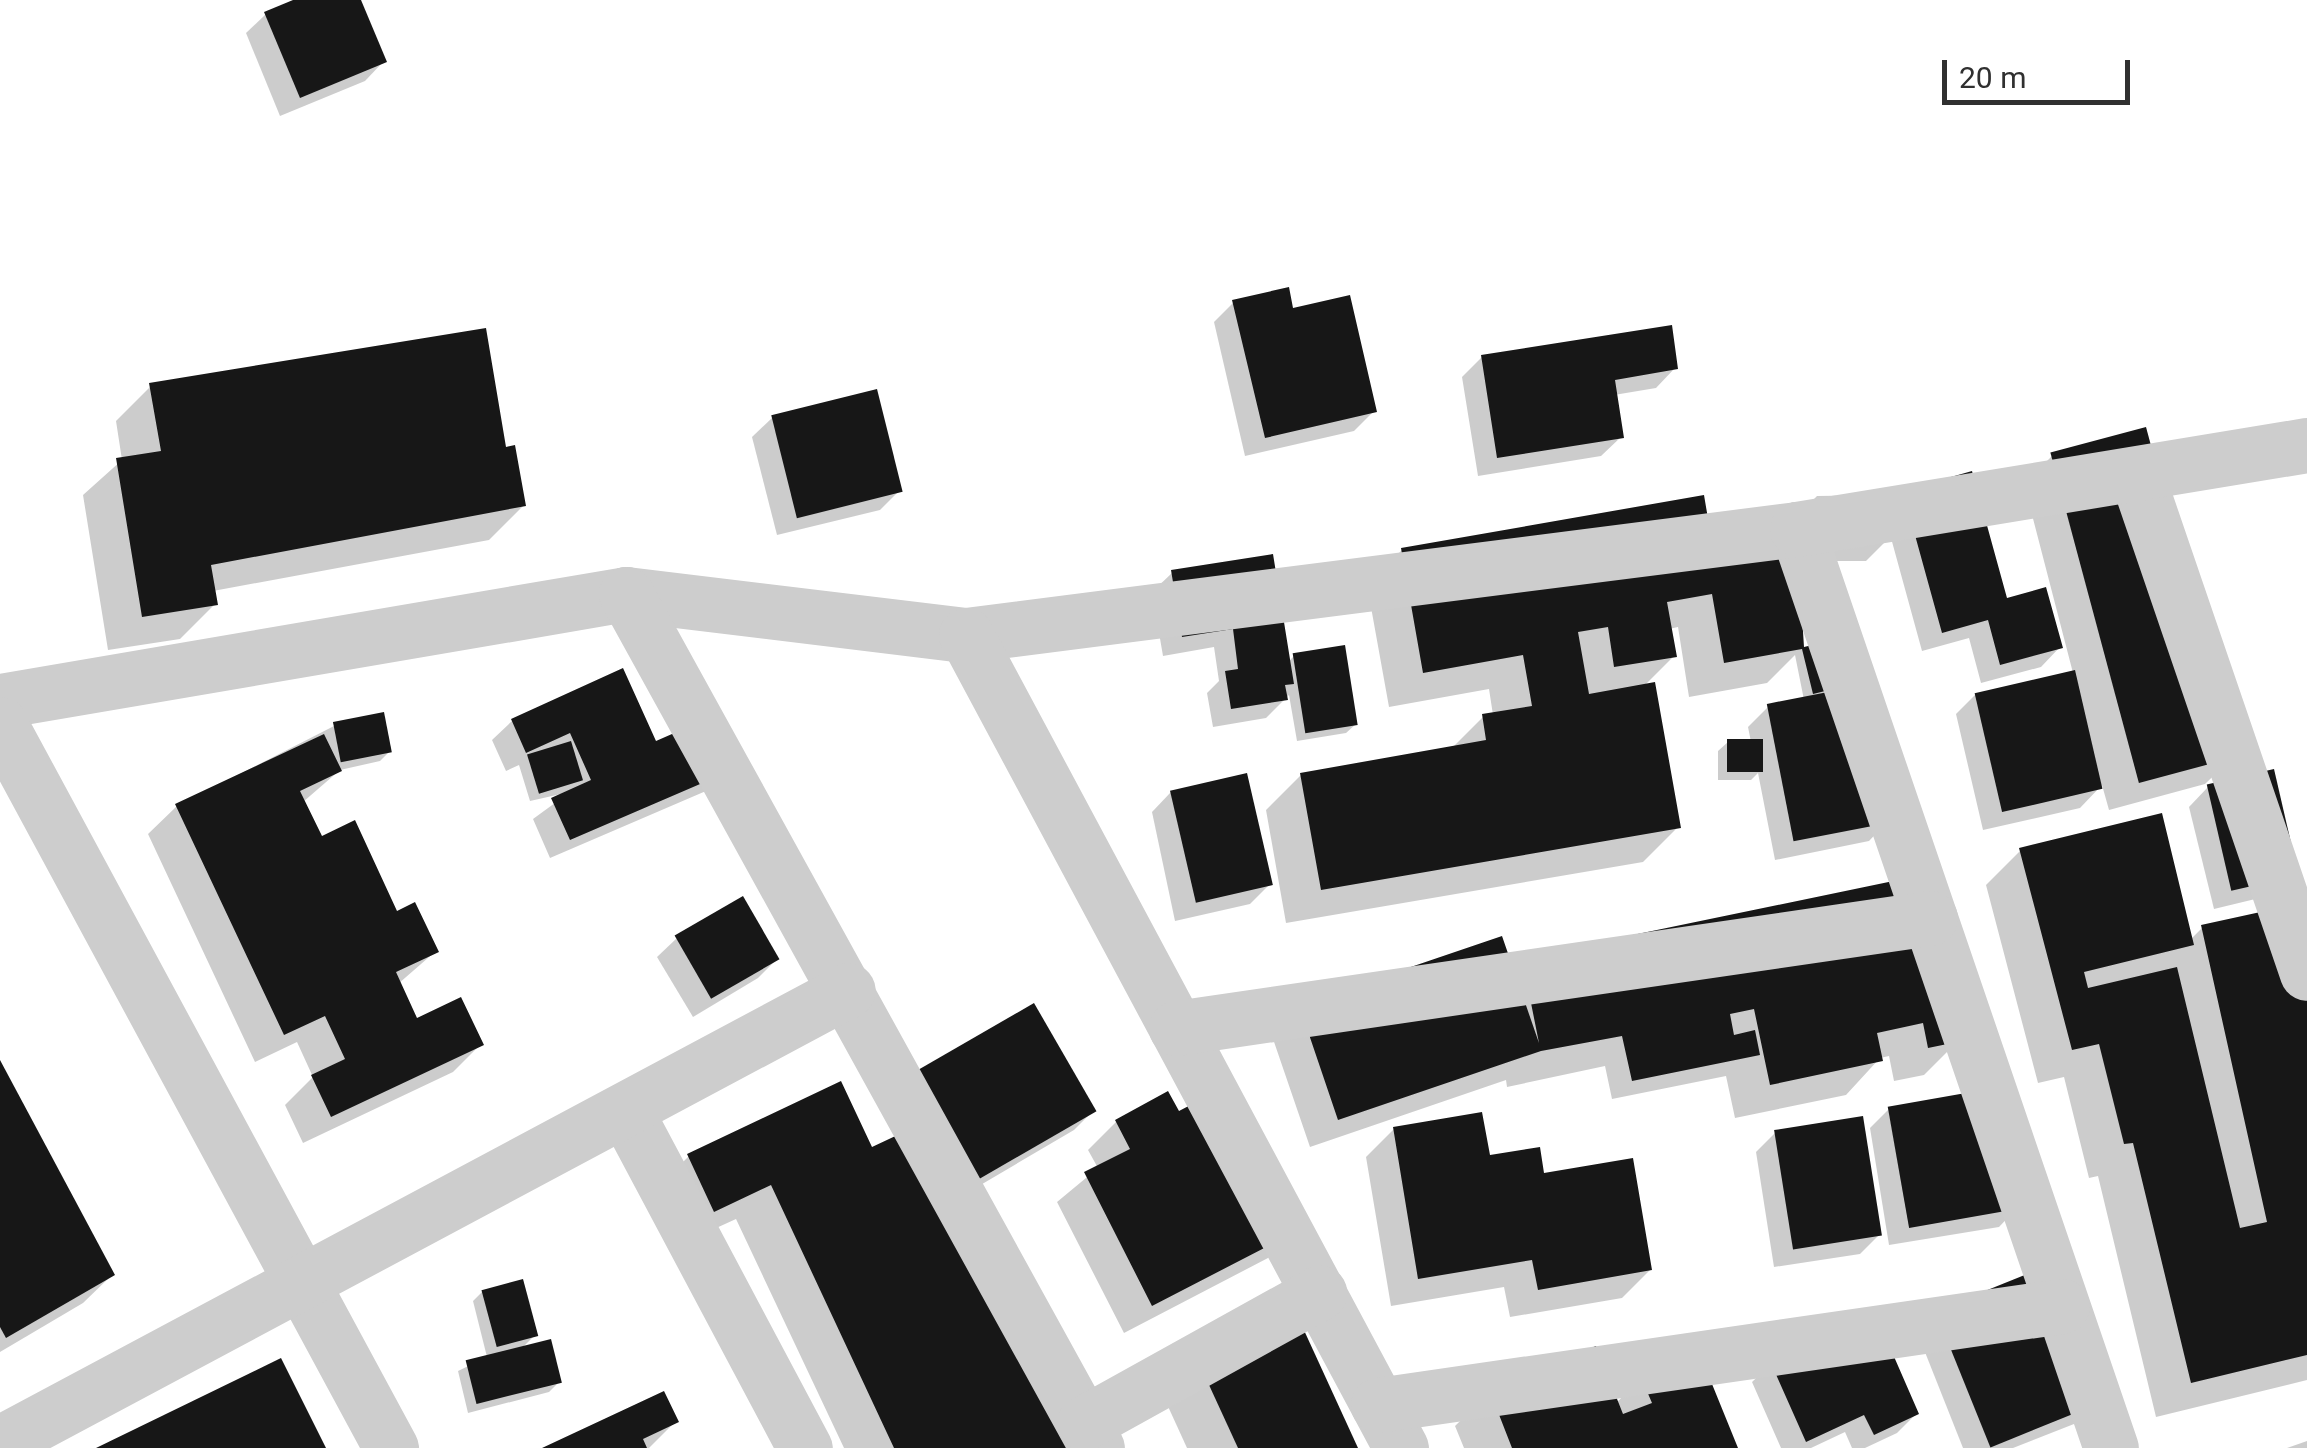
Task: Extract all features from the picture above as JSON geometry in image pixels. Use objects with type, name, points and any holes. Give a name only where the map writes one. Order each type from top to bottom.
[{"type":"street","points":[[0,701],[626,594],[966,634],[1797,529],[2307,445]]},
{"type":"street","points":[[2137,476],[2307,973]]},
{"type":"street","points":[[1797,529],[2110,1448]]},
{"type":"street","points":[[626,594],[848,990],[1090,1436],[1319,1293]]},
{"type":"street","points":[[966,634],[1390,1426],[2062,1306]]},
{"type":"street","points":[[0,724],[390,1448]]},
{"type":"street","points":[[1176,1028],[1930,918]]},
{"type":"street","points":[[7,1423],[300,1282],[848,990]]},
{"type":"street","points":[[624,1110],[805,1448]]},
{"type":"building","points":[[293,0],[361,0],[387,62],[300,98],[264,12]]},
{"type":"building","points":[[1289,287],[1293,308],[1350,295],[1377,412],[1265,438],[1232,300]]},
{"type":"building","points":[[1672,325],[1678,369],[1615,380],[1624,438],[1497,458],[1481,355]]},
{"type":"building","points":[[486,328],[506,447],[515,445],[526,506],[211,565],[218,605],[142,617],[116,458],[161,451],[149,383]]},
{"type":"building","points":[[877,389],[903,492],[797,518],[771,415]]},
{"type":"building","points":[[2146,427],[2235,757],[2139,783],[2050,453]]},
{"type":"building","points":[[1972,471],[2007,598],[2046,587],[2063,648],[2000,665],[1988,620],[1942,633],[1910,517],[1944,479]]},
{"type":"building","points":[[1704,495],[1714,554],[1797,539],[1804,647],[1854,635],[1866,681],[1813,694],[1802,649],[1724,663],[1712,594],[1667,602],[1677,657],[1614,667],[1608,627],[1578,632],[1589,694],[1655,682],[1681,828],[1321,890],[1300,773],[1486,740],[1482,714],[1532,706],[1523,655],[1423,673],[1401,548]]},
{"type":"building","points":[[1273,554],[1294,684],[1285,685],[1288,700],[1231,709],[1225,671],[1238,669],[1233,629],[1182,637],[1171,570]]},
{"type":"building","points":[[1345,645],[1358,725],[1305,733],[1293,653]]},
{"type":"building","points":[[623,668],[656,741],[704,720],[728,772],[570,840],[551,798],[591,780],[570,733],[526,753],[511,719]]},
{"type":"building","points":[[2075,670],[2102,789],[2002,812],[1975,693]]},
{"type":"building","points":[[1864,685],[1891,822],[1794,841],[1767,704]]},
{"type":"building","points":[[384,712],[392,752],[341,762],[333,722]]},
{"type":"building","points":[[324,734],[342,771],[300,791],[322,836],[355,820],[397,911],[415,902],[439,952],[396,972],[417,1018],[461,997],[484,1045],[331,1117],[311,1075],[345,1059],[325,1016],[284,1035],[175,804]]},
{"type":"building","points":[[1727,739],[1763,739],[1763,772],[1727,772]]},
{"type":"building","points":[[571,741],[583,780],[539,794],[527,754]]},
{"type":"building","points":[[2274,769],[2299,875],[2231,891],[2207,785]]},
{"type":"building","points":[[1247,773],[1273,885],[1196,903],[1170,791]]},
{"type":"building","points":[[2162,813],[2194,945],[2084,972],[2088,988],[2177,967],[2240,1228],[2267,1222],[2201,925],[2307,902],[2307,1355],[2191,1383],[2133,1143],[2124,1144],[2099,1044],[2072,1050],[2019,848]]},
{"type":"building","points":[[1927,874],[1962,1041],[1928,1048],[1923,1023],[1877,1033],[1883,1061],[1770,1085],[1754,1009],[1730,1014],[1734,1035],[1755,1030],[1760,1055],[1632,1081],[1622,1036],[1541,1051],[1338,1120],[1299,1005],[1502,936],[1539,1043],[1522,958]]},
{"type":"building","points":[[743,896],[780,959],[711,999],[675,935]]},
{"type":"building","points":[[1034,1003],[1096,1111],[978,1180],[915,1072]]},
{"type":"building","points":[[0,1060],[115,1275],[6,1338],[0,1327]]},
{"type":"building","points":[[841,1081],[872,1147],[921,1124],[1091,1448],[894,1448],[771,1185],[714,1212],[687,1154]]},
{"type":"building","points":[[1225,1087],[1299,1230],[1152,1306],[1084,1172],[1130,1149],[1115,1120],[1168,1091],[1179,1111]]},
{"type":"building","points":[[2000,1087],[2021,1208],[1909,1228],[1888,1107]]},
{"type":"building","points":[[1482,1112],[1490,1155],[1540,1147],[1544,1173],[1633,1158],[1652,1270],[1538,1290],[1532,1260],[1418,1279],[1393,1127]]},
{"type":"building","points":[[1863,1116],[1882,1236],[1793,1250],[1774,1130]]},
{"type":"building","points":[[2042,1268],[2097,1404],[1990,1447],[1935,1311]]},
{"type":"building","points":[[523,1279],[538,1336],[497,1347],[481,1290]]},
{"type":"building","points":[[1875,1313],[1919,1414],[1874,1435],[1864,1415],[1806,1442],[1770,1361]]},
{"type":"building","points":[[1297,1315],[1358,1448],[1238,1448],[1198,1361]]},
{"type":"building","points":[[551,1339],[562,1383],[477,1404],[466,1360]]},
{"type":"building","points":[[1596,1346],[1623,1414],[1652,1403],[1640,1375],[1699,1352],[1738,1448],[1512,1448],[1489,1389]]},
{"type":"building","points":[[281,1358],[326,1448],[96,1448]]},
{"type":"building","points":[[664,1391],[679,1422],[643,1439],[647,1448],[542,1448]]}]
